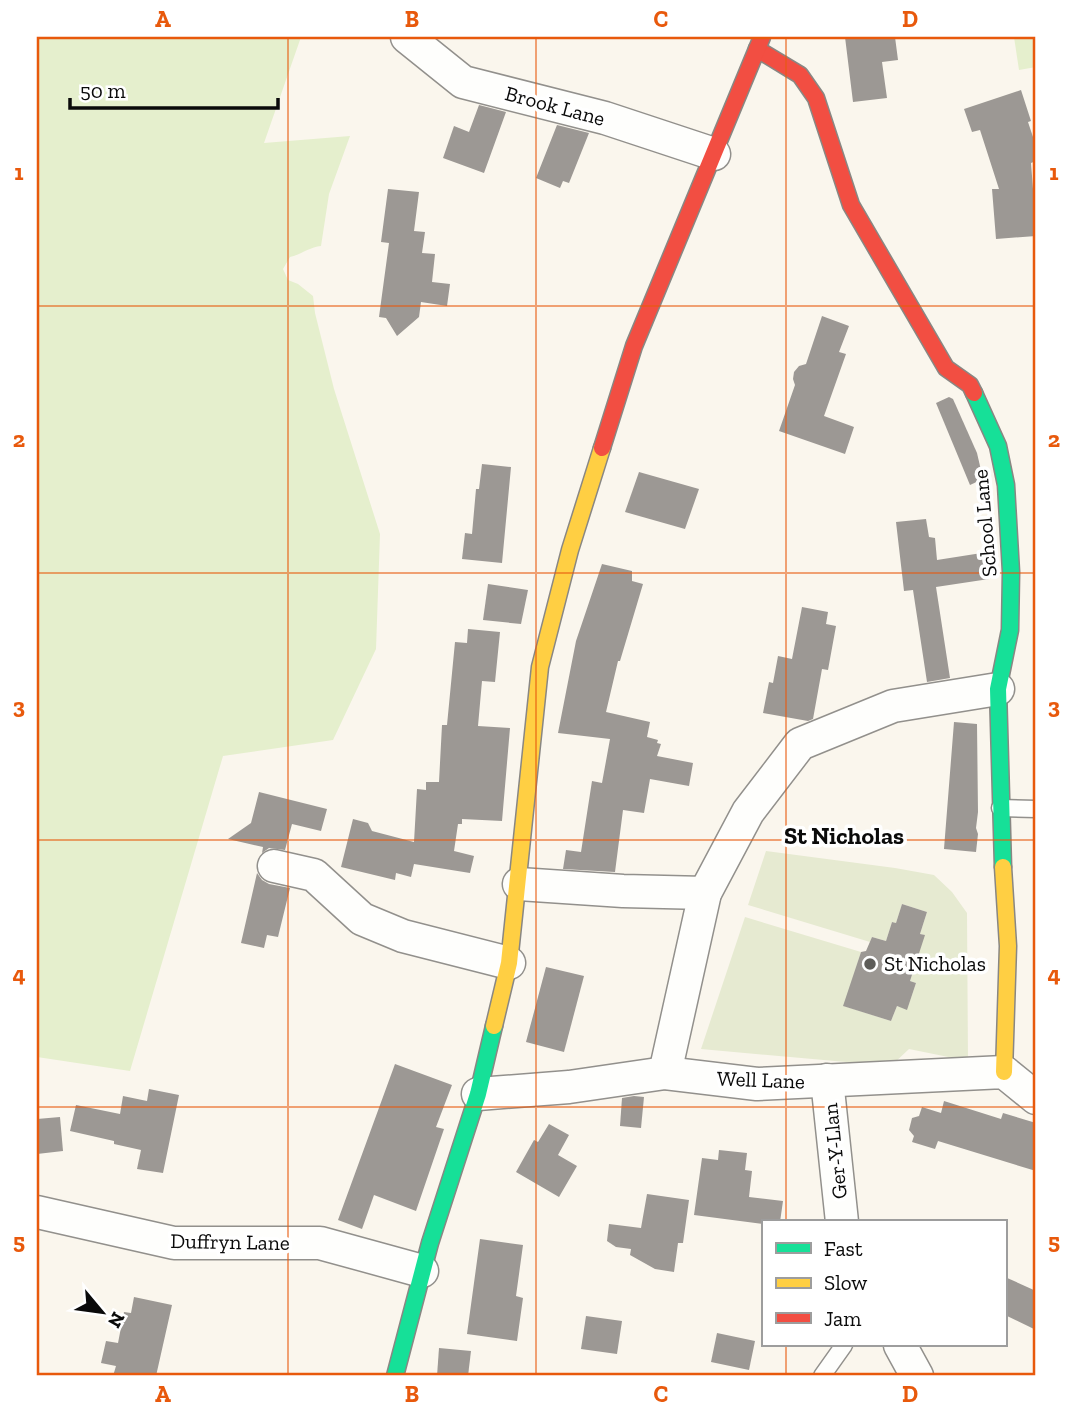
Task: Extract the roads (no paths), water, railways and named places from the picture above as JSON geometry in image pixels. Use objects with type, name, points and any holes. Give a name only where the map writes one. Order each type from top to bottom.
[{"type":"main road","points":[[395,1376],[422,1271],[478,1094],[509,962],[540,667],[570,551],[634,346],[759,43]]},
{"type":"main road","name":"School Lane","points":[[759,43],[800,75],[816,97],[851,205],[946,368],[970,385],[998,446],[1006,485],[1011,572],[1010,630],[998,689],[1000,808],[1008,946],[1004,1072]]},
{"type":"street","name":"Brook Lane","points":[[407,37],[463,82],[605,118],[714,154]]},
{"type":"street","points":[[665,1073],[705,893],[748,813],[800,744],[893,706],[998,689]]},
{"type":"street","points":[[274,866],[314,876],[362,919],[403,936],[509,962]]},
{"type":"street","points":[[519,884],[705,893]]},
{"type":"street","points":[[1004,1072],[1036,1098]]},
{"type":"street","name":"Well Lane","points":[[478,1094],[569,1087],[665,1073],[757,1084],[1004,1072]]},
{"type":"street","name":"Ger-Y-Llan","points":[[827,1080],[842,1220]]},
{"type":"street","name":"Duffryn Lane","points":[[37,1212],[174,1243],[320,1244],[422,1271]]},
{"type":"street","points":[[901,1346],[917,1376]]},
{"type":"lane","points":[[1000,808],[1036,809]]},
{"type":"lane","points":[[822,1376],[843,1346]]},
{"type":"place","name":"St Nicholas","points":[[870,964]]},
{"type":"district","name":"St Nicholas","points":[[844,836]]}]
